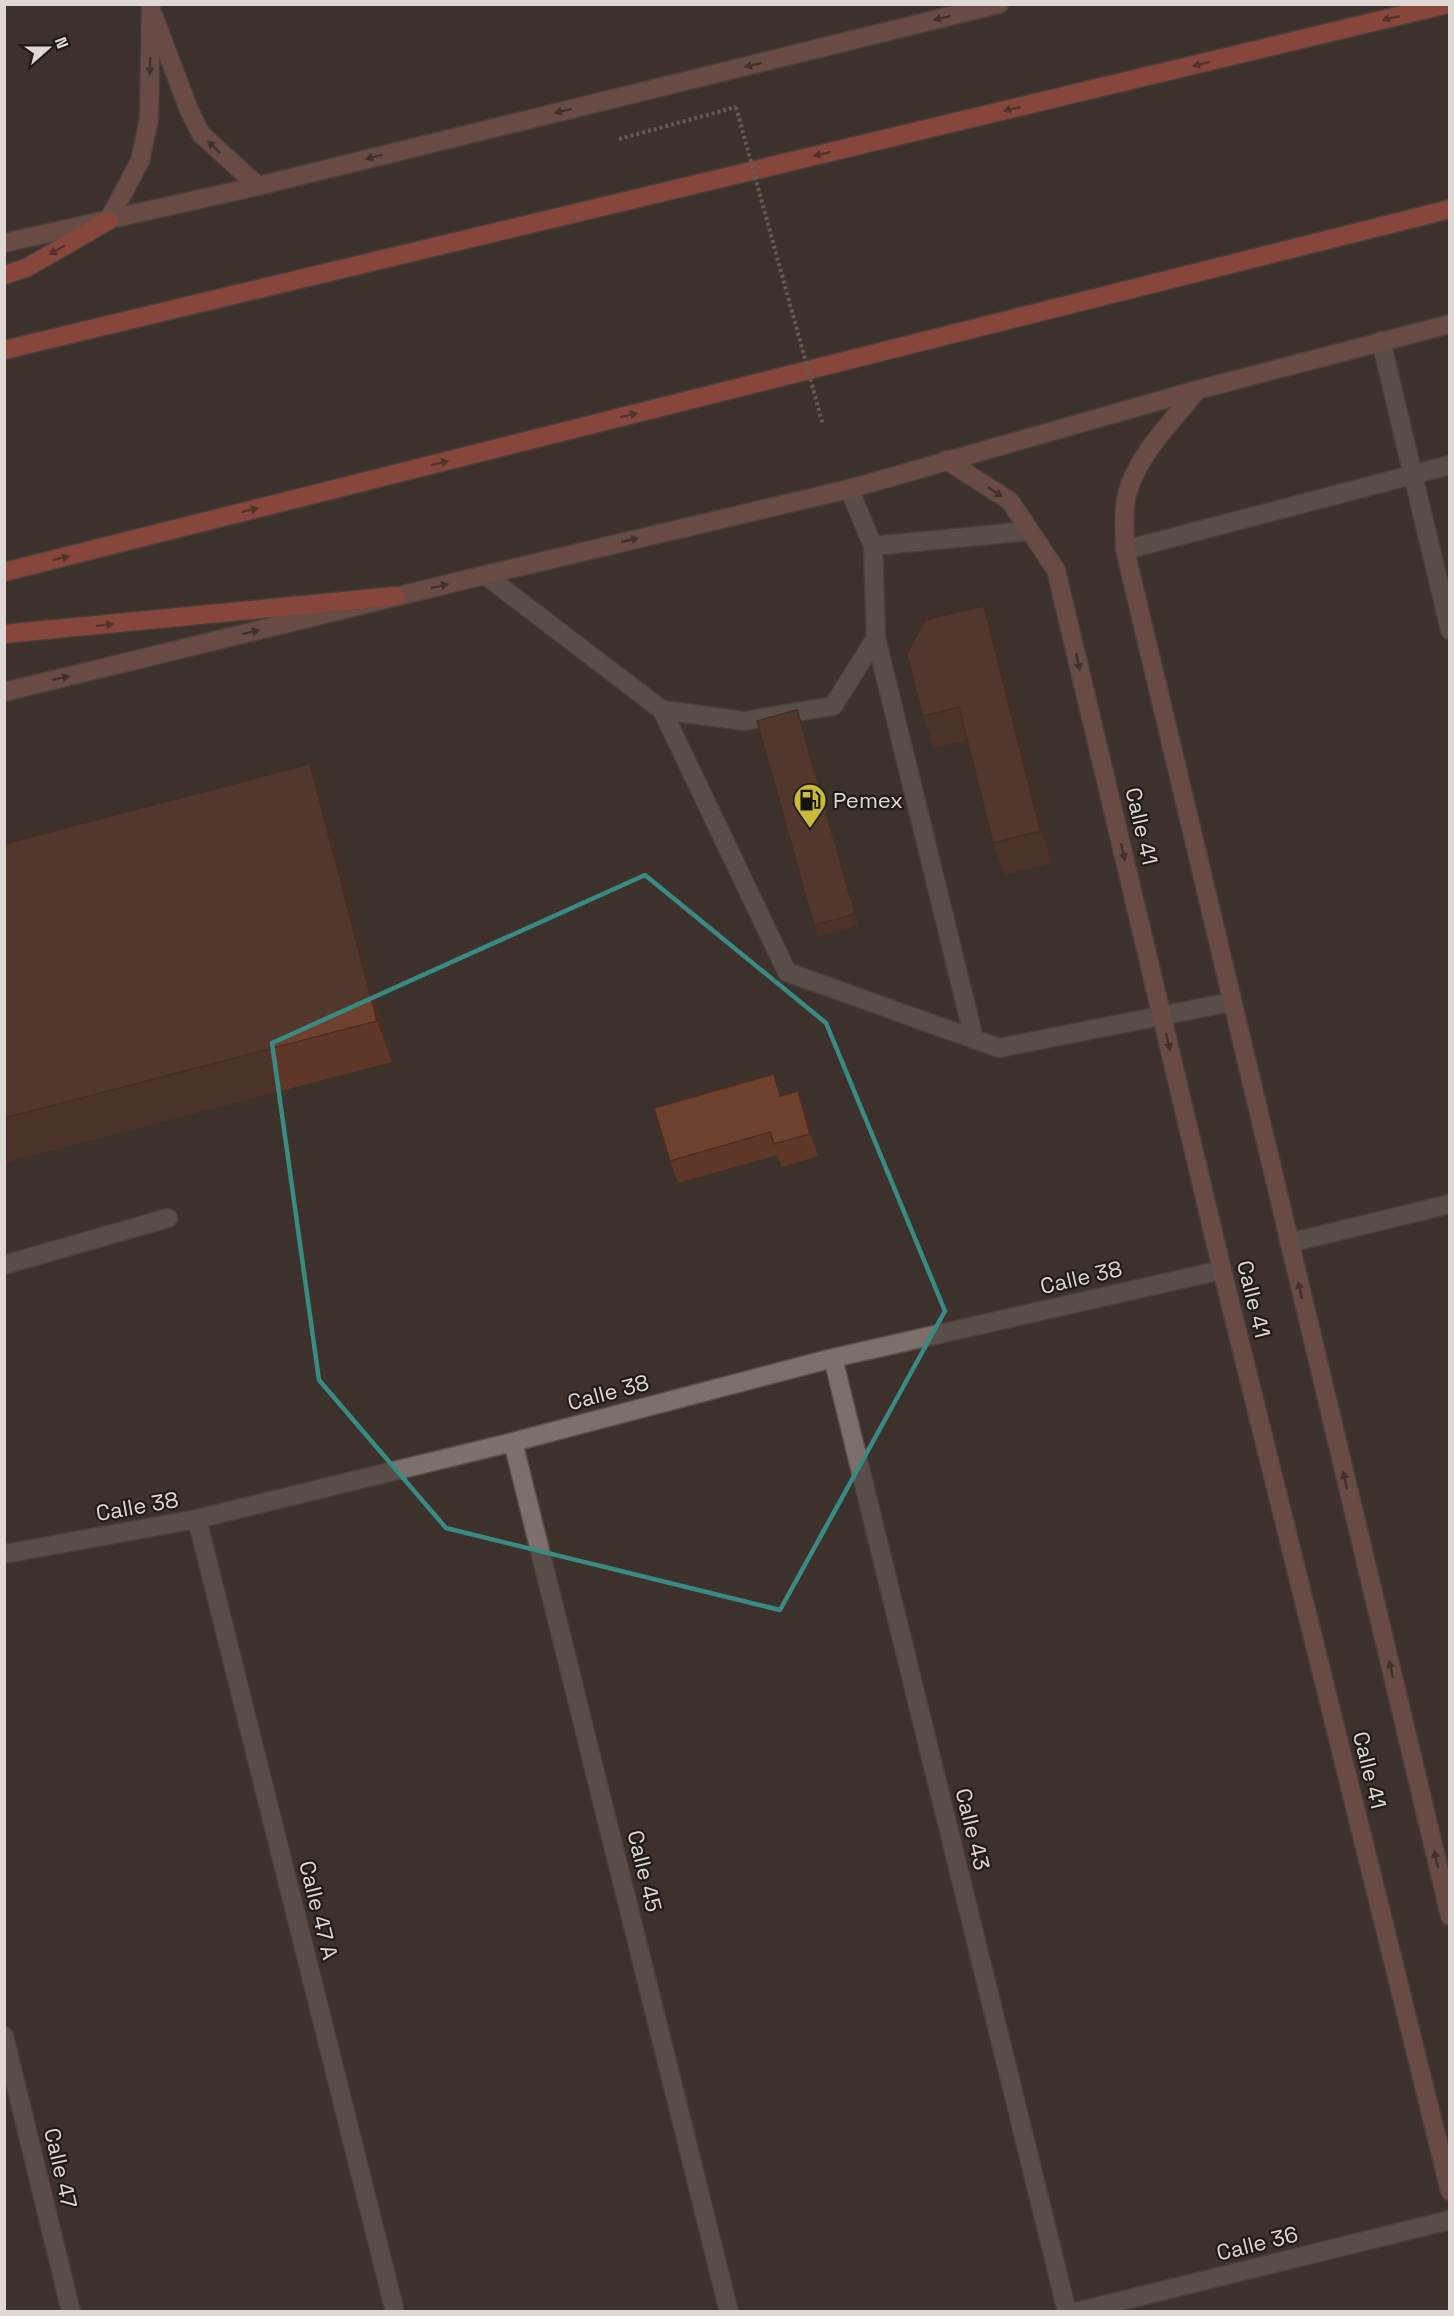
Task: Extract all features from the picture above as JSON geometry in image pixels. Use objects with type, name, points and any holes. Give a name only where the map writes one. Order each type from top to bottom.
[{"type":"highway","points":[[4,350],[1448,4]]},
{"type":"highway","points":[[4,572],[1449,208]]},
{"type":"highway","points":[[4,275],[26,268],[108,220]]},
{"type":"highway","points":[[4,634],[395,597]]},
{"type":"main road","points":[[4,243],[258,186],[999,4]]},
{"type":"main road","points":[[150,6],[189,110],[201,134],[258,186]]},
{"type":"main road","points":[[108,220],[140,161],[149,119],[150,6]]},
{"type":"main road","points":[[4,692],[849,489],[1197,390],[1449,324]]},
{"type":"main road","name":"Calle 41","points":[[1197,390],[1140,462],[1132,479],[1126,499],[1125,550],[1449,1916]]},
{"type":"main road","name":"Calle 41","points":[[946,460],[1010,501],[1056,570],[1222,1270],[1449,2191]]},
{"type":"street","points":[[1381,340],[1449,630]]},
{"type":"street","points":[[1125,550],[1449,465]]},
{"type":"street","points":[[849,489],[873,546],[876,638],[974,1039]]},
{"type":"street","points":[[873,546],[1030,531]]},
{"type":"street","points":[[485,575],[662,710],[787,972],[999,1048],[1231,1002]]},
{"type":"street","points":[[662,710],[744,721],[833,706],[876,638]]},
{"type":"street","points":[[1289,1243],[1449,1204]]},
{"type":"street","points":[[4,1265],[168,1218]]},
{"type":"street","name":"Calle 38","points":[[4,1554],[198,1519],[513,1442],[833,1359],[1222,1270]]},
{"type":"street","name":"Calle 43","points":[[833,1359],[1067,2312]]},
{"type":"street","name":"Calle 45","points":[[513,1442],[729,2312]]},
{"type":"street","name":"Calle 47 A","points":[[198,1519],[395,2312]]},
{"type":"street","name":"Calle 47","points":[[4,2036],[71,2312]]},
{"type":"street","name":"Calle 36","points":[[1076,2312],[1449,2220]]},
{"type":"path","points":[[619,139],[736,107],[823,425]]},
{"type":"highlighted area","points":[[645,875],[826,1023],[945,1311],[780,1610],[446,1528],[319,1380],[272,1043]]},
{"type":"building","points":[[984,606],[1040,831],[993,843],[959,707],[923,716],[907,654],[925,620]]},
{"type":"building","name":"Pemex","points":[[797,710],[855,914],[814,925],[757,721]]},
{"type":"building","points":[[310,764],[377,1021],[4,1118],[4,844]]},
{"type":"building","points":[[774,1074],[780,1096],[798,1091],[810,1134],[774,1144],[770,1132],[670,1161],[654,1108]]},
{"type":"place","name":"Pemex","points":[[810,829]]}]
